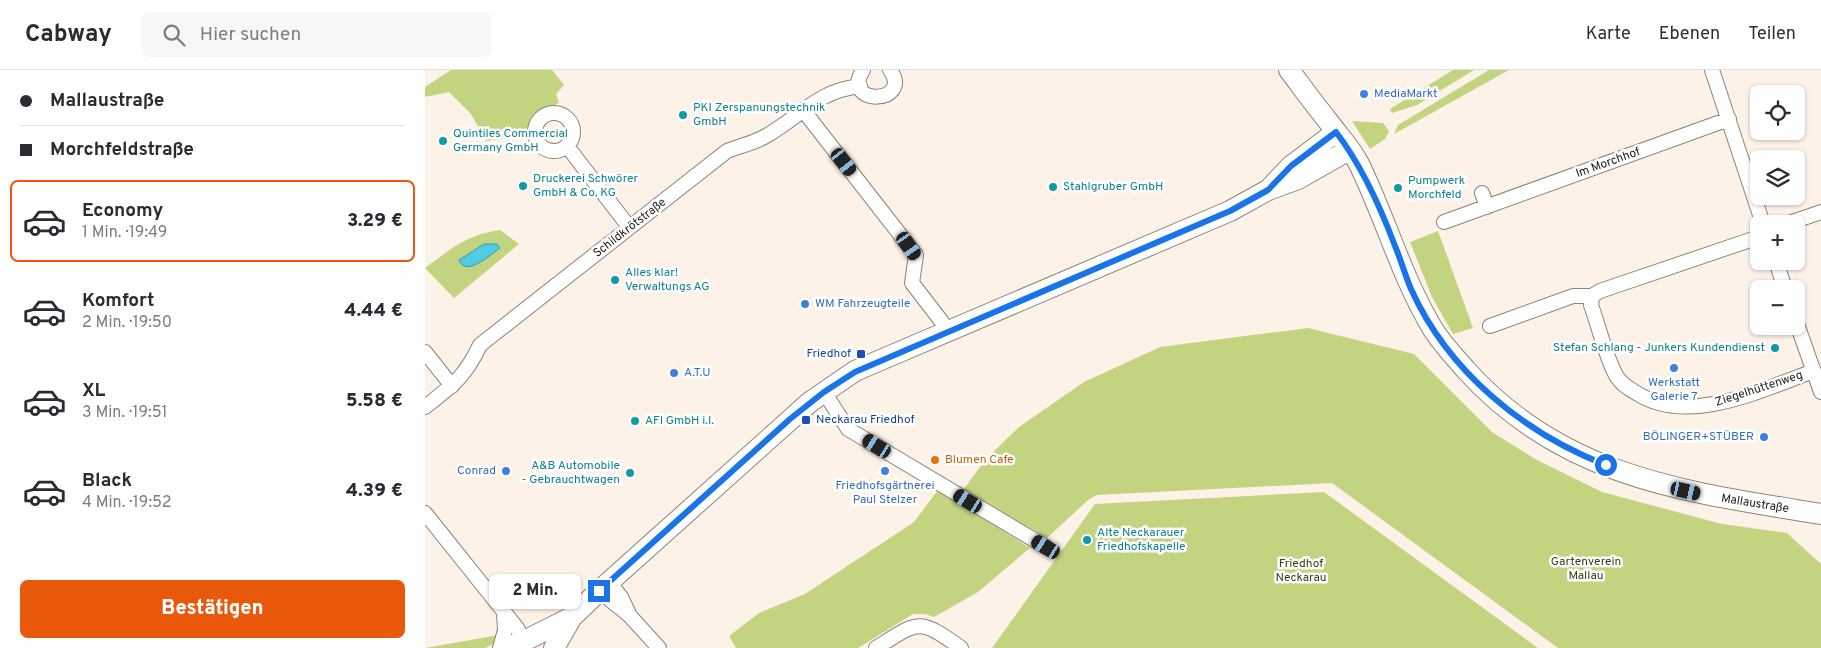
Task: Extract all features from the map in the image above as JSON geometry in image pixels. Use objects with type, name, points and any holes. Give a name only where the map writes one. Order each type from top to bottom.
[{"type":"main road","name":"Mallaustraße","points":[[1289,70],[1358,162],[1395,244],[1411,288],[1431,327],[1441,342],[1487,393],[1543,435],[1589,459],[1640,479],[1701,495],[1821,514]]},
{"type":"main road","points":[[1268,190],[1291,166],[1336,132]]},
{"type":"main road","points":[[502,648],[525,645],[572,617],[790,419],[824,392],[855,372],[1230,211],[1268,190],[1298,179],[1349,150]]},
{"type":"main road","points":[[554,648],[572,617]]},
{"type":"street","points":[[863,70],[860,75],[860,86],[867,95],[878,98],[888,93],[893,83],[889,70]]},
{"type":"street","points":[[1713,70],[1760,215]]},
{"type":"street","name":"Schildkrötstraße","points":[[425,407],[452,386],[469,368],[480,344],[727,151],[766,136],[833,90],[860,86]]},
{"type":"street","points":[[803,110],[916,255],[912,283],[942,322],[946,332]]},
{"type":"street","name":"Im Morchhof","points":[[1445,222],[1485,200],[1729,119]]},
{"type":"street","points":[[567,146],[629,227]]},
{"type":"street","points":[[1805,218],[1821,212]]},
{"type":"street","points":[[1490,326],[1573,296],[1592,296],[1600,291],[1750,240]]},
{"type":"street","name":"Ziegelhüttenweg","points":[[1592,296],[1591,305],[1617,377],[1628,388],[1649,400],[1685,406],[1718,404],[1814,371]]},
{"type":"street","points":[[1801,335],[1821,392]]},
{"type":"street","points":[[425,352],[452,386]]},
{"type":"street","points":[[824,392],[848,429],[1046,547]]},
{"type":"street","points":[[425,513],[517,628],[525,645]]},
{"type":"street","points":[[604,586],[621,597],[629,615],[659,648]]},
{"type":"street","points":[[502,648],[505,630],[504,612]]},
{"type":"street","points":[[876,648],[911,626],[919,624],[931,627],[961,648]]},
{"type":"green space","points":[[451,70],[552,70],[564,85],[556,94],[559,102],[538,114],[529,133],[486,141],[471,114],[449,92],[425,97],[425,87]]},
{"type":"green space","points":[[1453,70],[1474,70],[1417,105],[1392,113],[1390,109]]},
{"type":"green space","points":[[1489,70],[1509,70],[1394,134],[1398,125]]},
{"type":"green space","points":[[1352,121],[1383,123],[1389,131],[1385,139],[1370,149]]},
{"type":"green space","points":[[500,230],[519,244],[454,298],[425,268],[460,243],[478,235]]},
{"type":"green space","points":[[1438,231],[1473,328],[1453,334],[1432,297],[1410,242]]},
{"type":"green space","name":"Gartenverein Mallau","points":[[1308,328],[1414,354],[1492,432],[1537,460],[1602,492],[1722,524],[1787,533],[1821,564],[1821,648],[1558,648],[1332,483],[1097,495],[1088,500],[1047,538],[964,489],[985,460],[1019,427],[1084,382],[1160,347]]},
{"type":"green space","points":[[938,490],[1030,548],[978,592],[934,617],[925,614],[913,614],[858,648],[736,648],[729,636],[759,613],[805,594],[914,522]]},
{"type":"green space","name":"Friedhof Neckarau","points":[[1324,492],[1538,648],[992,648],[1095,504]]},
{"type":"green space","points":[[499,635],[493,644],[485,648],[425,648]]},
{"type":"water","points":[[484,244],[497,244],[500,248],[473,266],[467,267],[462,265],[459,260]]},
{"type":"place","name":"MediaMarkt","points":[[1364,94]]},
{"type":"place","name":"PKI Zerspanungstechnik GmbH","points":[[683,115]]},
{"type":"place","name":"Quintiles Commercial Germany GmbH","points":[[443,141]]},
{"type":"place","name":"Druckerei Schwörer GmbH & Co. KG","points":[[523,186]]},
{"type":"place","name":"Stahlgruber GmbH","points":[[1053,187]]},
{"type":"place","name":"Pumpwerk Morchfeld","points":[[1398,188]]},
{"type":"place","name":"Alles klar! Verwaltungs AG","points":[[615,280]]},
{"type":"place","name":"WM Fahrzeugteile","points":[[805,304]]},
{"type":"place","name":"Stefan Schlang - Junkers Kundendienst","points":[[1775,348]]},
{"type":"place","name":"Friedhof","points":[[861,354]]},
{"type":"place","name":"Werkstatt Galerie 7","points":[[1674,368]]},
{"type":"place","name":"A.T.U","points":[[674,373]]},
{"type":"place","name":"Neckarau Friedhof","points":[[806,420]]},
{"type":"place","name":"AFI GmbH i.I.","points":[[635,421]]},
{"type":"place","name":"BÖLINGER+STÜBER","points":[[1764,437]]},
{"type":"place","name":"Blumen Cafe","points":[[935,460]]},
{"type":"place","name":"Conrad","points":[[506,471]]},
{"type":"place","name":"Friedhofsgärtnerei Paul Stelzer","points":[[885,471]]},
{"type":"place","name":"A&B Automobile - Gebrauchtwagen","points":[[630,473]]},
{"type":"place","name":"Alte Neckarauer Friedhofskapelle","points":[[1087,540]]},
{"type":"route","points":[[599,591],[790,419],[810,402],[855,372],[1230,211],[1268,190],[1291,166],[1336,132],[1358,162],[1395,244],[1411,288],[1441,342],[1487,393],[1514,414],[1543,435],[1589,459],[1606,465]]}]
